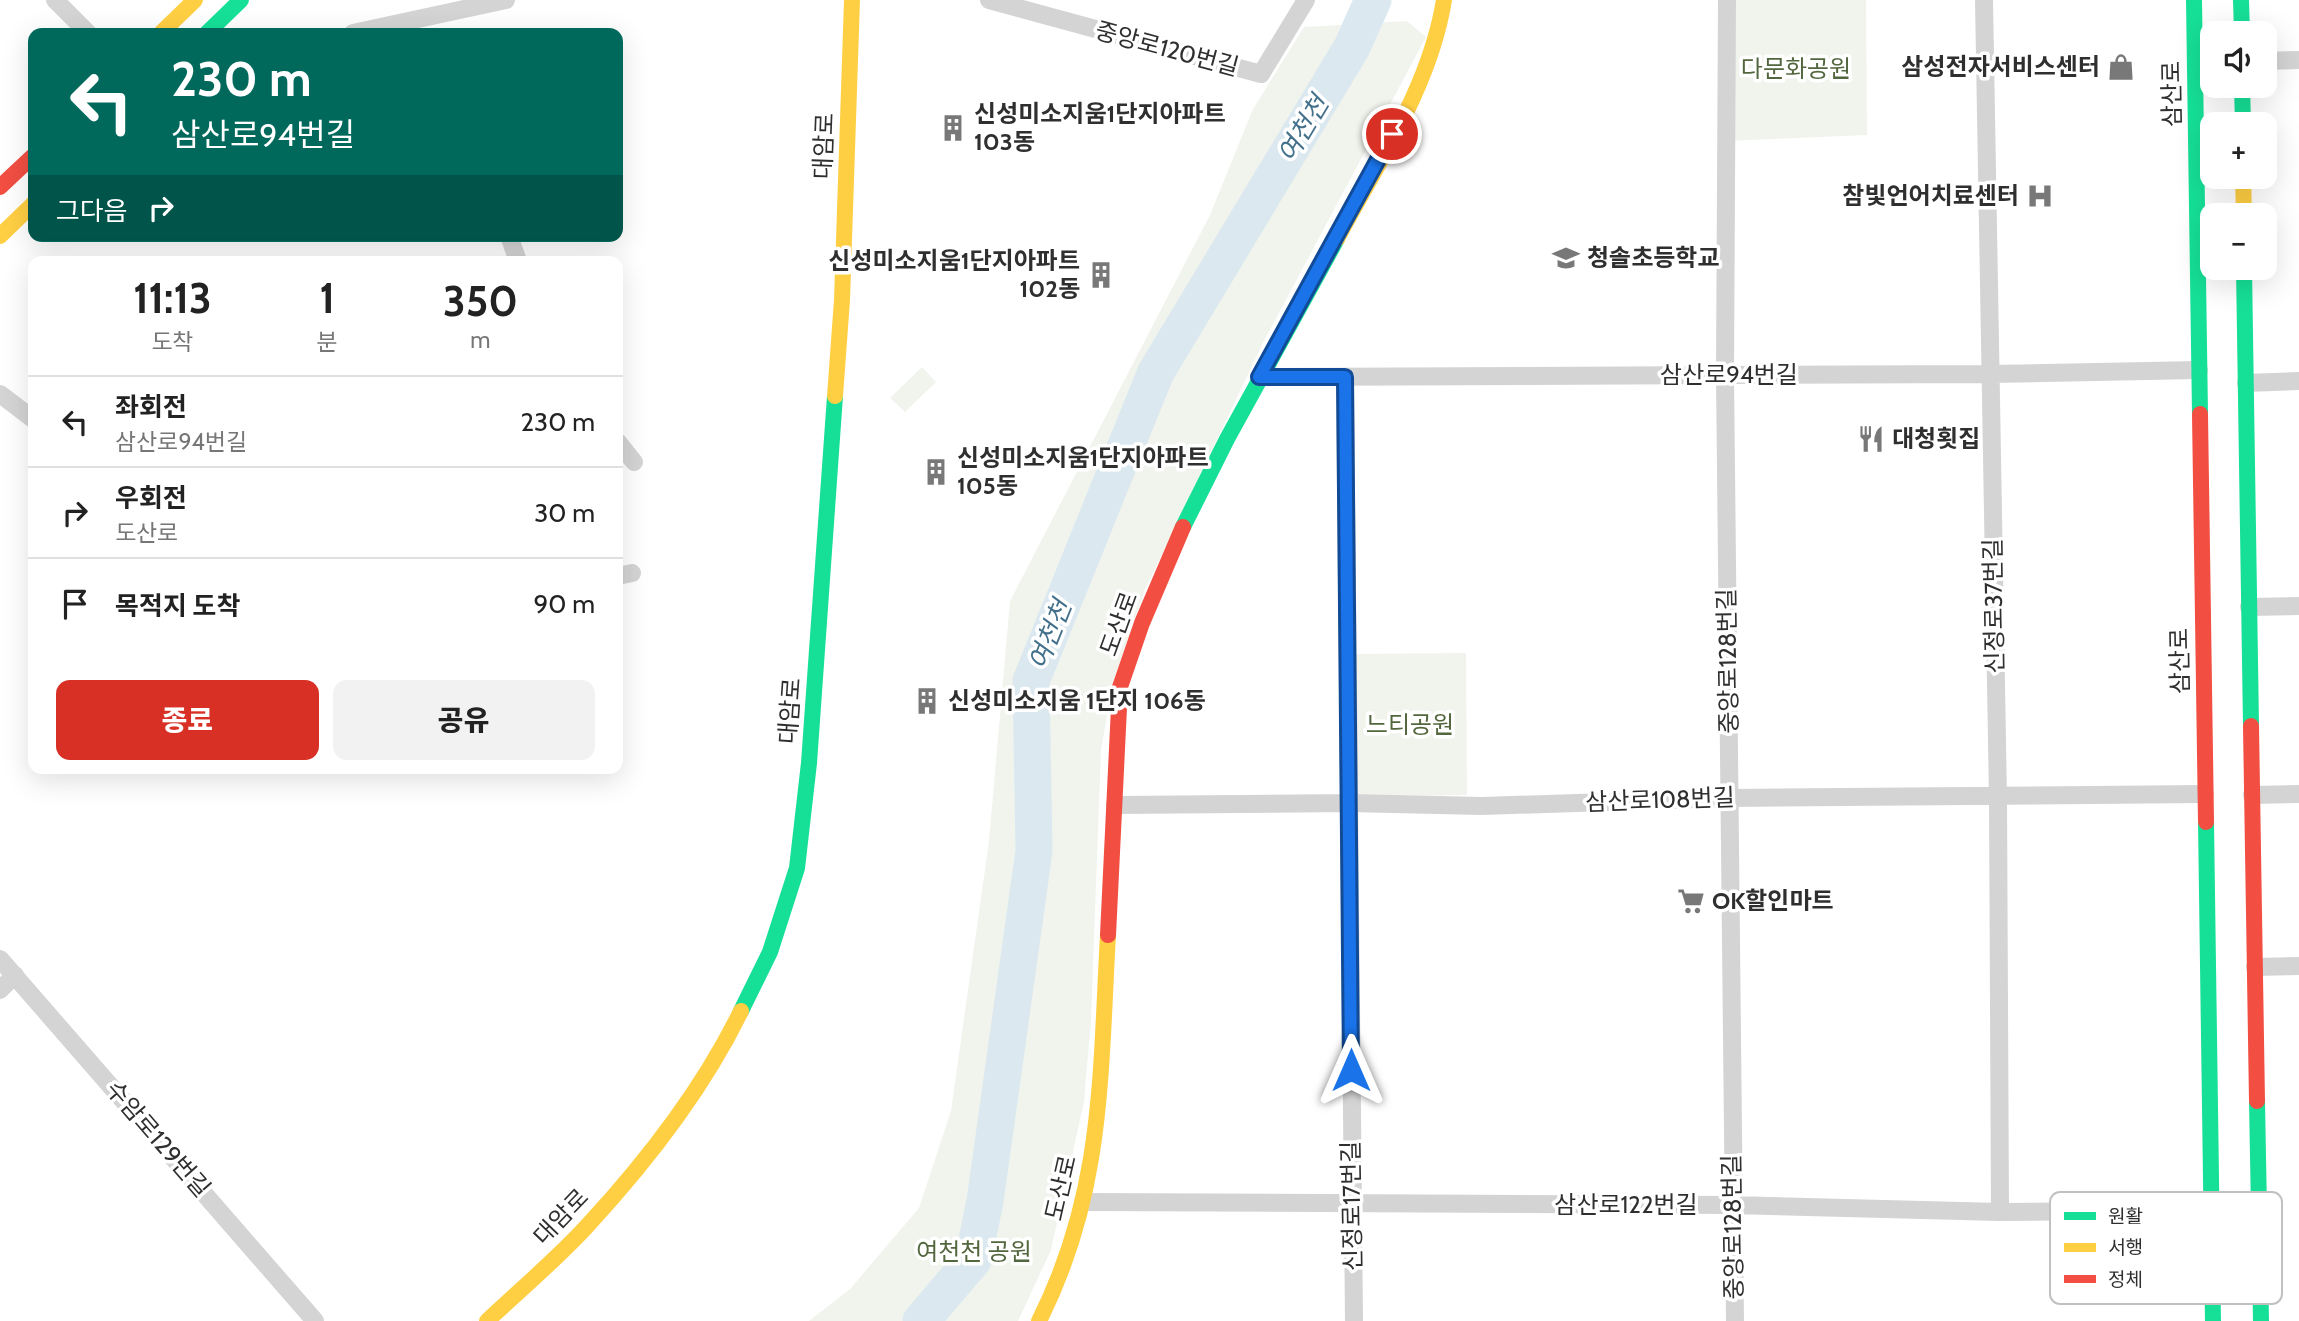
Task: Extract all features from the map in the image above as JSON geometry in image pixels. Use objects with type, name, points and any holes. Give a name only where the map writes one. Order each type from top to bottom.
[{"type":"main road","points":[[166,28],[195,0]]},
{"type":"main road","points":[[216,28],[241,0]]},
{"type":"main road","name":"대암로","points":[[487,1321],[588,1226],[672,1123],[727,1041],[770,952],[797,868],[809,764],[842,300],[852,0]]},
{"type":"main road","name":"도산로","points":[[1039,1321],[1066,1258],[1083,1202],[1098,1120],[1120,687],[1135,639],[1171,555],[1259,377],[1334,245],[1404,112],[1436,42],[1444,0]]},
{"type":"main road","name":"삼산로","points":[[2194,0],[2211,1192]]},
{"type":"main road","points":[[2241,0],[2242,21]]},
{"type":"main road","points":[[0,187],[28,161]]},
{"type":"main road","points":[[0,236],[28,209]]},
{"type":"main road","points":[[2244,280],[2259,1192]]},
{"type":"street","points":[[55,0],[83,28]]},
{"type":"street","points":[[376,28],[506,0]]},
{"type":"street","name":"중앙로120번길","points":[[989,0],[1050,8],[1261,74],[1306,0]]},
{"type":"street","name":"중앙로128번길","points":[[1727,0],[1725,375],[1735,1321]]},
{"type":"street","name":"신정로37번길","points":[[1984,0],[1998,798],[2000,1212]]},
{"type":"street","points":[[2277,61],[2299,60]]},
{"type":"street","name":"삼산로94번길","points":[[1259,377],[1990,374],[2199,369]]},
{"type":"street","name":"신정로17번길","points":[[1345,377],[1354,1321]]},
{"type":"street","points":[[2246,383],[2299,382]]},
{"type":"street","points":[[0,394],[28,415]]},
{"type":"street","points":[[623,448],[634,462]]},
{"type":"street","points":[[2249,607],[2299,606]]},
{"type":"street","name":"삼산로108번길","points":[[1115,805],[1349,803],[1482,806],[1729,798],[1998,798],[2204,794]]},
{"type":"street","points":[[2252,795],[2299,794]]},
{"type":"street","name":"수암로129번길","points":[[0,959],[315,1321]]},
{"type":"street","points":[[2255,967],[2299,966]]},
{"type":"street","points":[[0,990],[15,975]]},
{"type":"street","name":"삼산로122번길","points":[[1083,1202],[1733,1205],[2050,1212]]},
{"type":"green space","name":"다문화공원","points":[[1727,0],[1866,0],[1867,135],[1727,141]]},
{"type":"green space","name":"여천천 공원","points":[[1407,21],[1426,37],[1263,343],[1144,592],[1113,682],[1101,750],[1091,1020],[1084,1102],[1051,1250],[1018,1321],[809,1321],[850,1289],[919,1208],[951,1111],[989,841],[1010,601],[1210,215],[1253,109],[1304,27]]},
{"type":"green space","points":[[922,367],[936,382],[905,412],[890,398]]},
{"type":"green space","name":"느티공원","points":[[1466,653],[1467,795],[1355,796],[1354,654]]},
{"type":"waterway","name":"여천천","points":[[921,1321],[973,1260],[985,1201],[1034,851],[1031,681],[1156,372],[1352,47],[1373,0]]},
{"type":"traffic: fast","points":[[212,28],[241,0]]},
{"type":"traffic: fast","points":[[2194,0],[2200,414]]},
{"type":"traffic: fast","points":[[2241,0],[2242,21]]},
{"type":"traffic: fast","points":[[2242,98],[2243,112]]},
{"type":"traffic: fast","points":[[1183,527],[1227,439],[1337,239]]},
{"type":"traffic: fast","points":[[2244,280],[2251,726]]},
{"type":"traffic: fast","points":[[741,1011],[770,952],[797,868],[809,763],[835,396]]},
{"type":"traffic: fast","points":[[2206,822],[2211,1192]]},
{"type":"traffic: fast","points":[[2257,1101],[2259,1192]]},
{"type":"traffic: fast","points":[[2213,1304],[2213,1321]]},
{"type":"traffic: fast","points":[[2261,1304],[2261,1321]]},
{"type":"traffic: slow","points":[[166,28],[195,0]]},
{"type":"traffic: slow","points":[[835,396],[842,300],[852,0]]},
{"type":"traffic: slow","points":[[1337,239],[1415,94],[1437,32],[1444,0]]},
{"type":"traffic: slow","points":[[2243,189],[2244,203]]},
{"type":"traffic: slow","points":[[0,236],[28,209]]},
{"type":"traffic: slow","points":[[1039,1321],[1060,1273],[1076,1226],[1087,1179],[1100,1085],[1108,935]]},
{"type":"traffic: slow","points":[[487,1321],[576,1238],[631,1176],[691,1096],[741,1011]]},
{"type":"traffic: jam","points":[[0,187],[28,161]]},
{"type":"traffic: jam","points":[[2200,414],[2206,822]]},
{"type":"traffic: jam","points":[[1108,935],[1120,687],[1142,623],[1183,527]]},
{"type":"traffic: jam","points":[[2251,726],[2257,1101]]},
{"type":"place","name":"삼성전자서비스센터","points":[[2121,67]]},
{"type":"place","name":"신성미소지움1단지아파트 103동","points":[[953,128]]},
{"type":"place","name":"참빛언어치료센터","points":[[2040,196]]},
{"type":"place","name":"청솔초등학교","points":[[1566,258]]},
{"type":"place","name":"신성미소지움1단지아파트 102동","points":[[1101,275]]},
{"type":"place","name":"대청횟집","points":[[1871,439]]},
{"type":"place","name":"신성미소지움1단지아파트 105동","points":[[936,472]]},
{"type":"place","name":"신성미소지움 1단지 106동","points":[[927,701]]},
{"type":"place","name":"OK할인마트","points":[[1691,901]]},
{"type":"route","points":[[1351,1070],[1345,377],[1259,377],[1334,245],[1392,134]]}]
